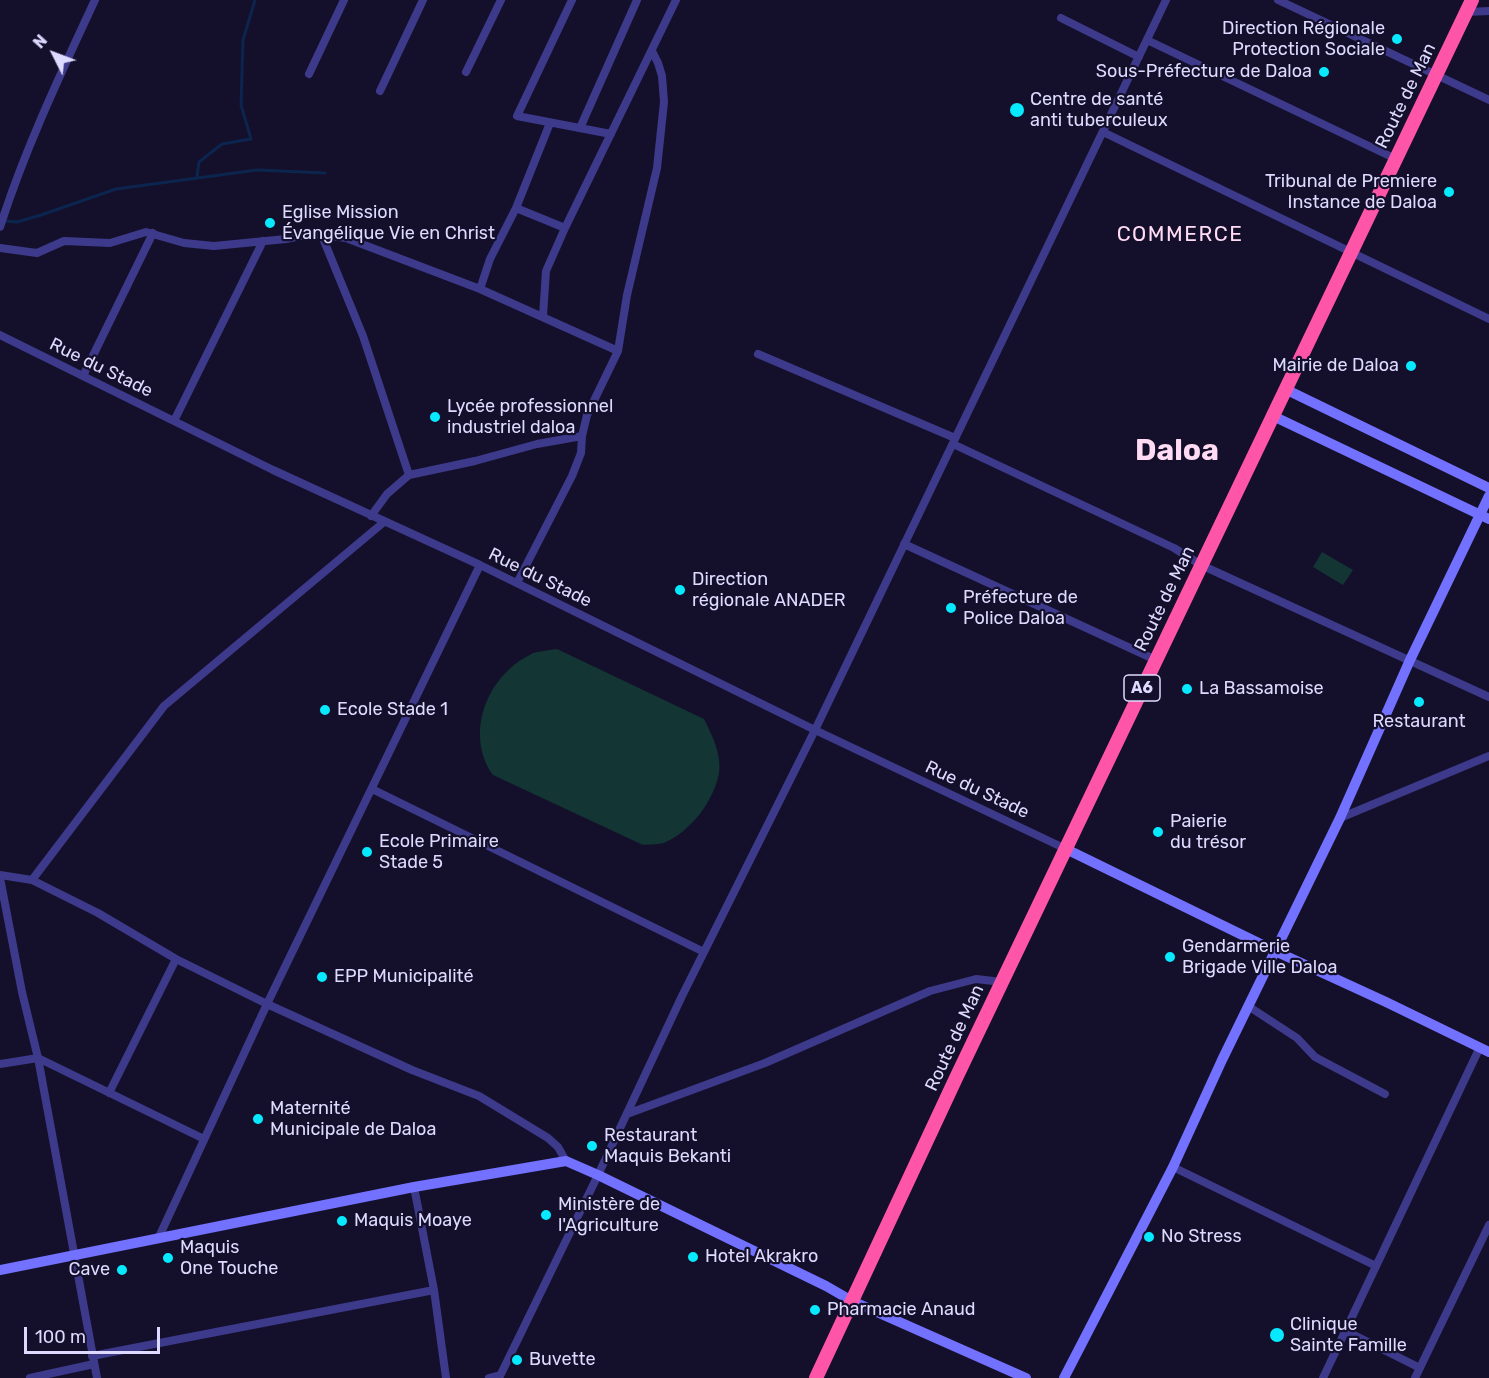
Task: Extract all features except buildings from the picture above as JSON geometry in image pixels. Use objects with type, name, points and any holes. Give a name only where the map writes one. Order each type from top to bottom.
[{"type":"highway","name":"Route de Man","points":[[816,1378],[1002,982],[1469,6]]},
{"type":"street","points":[[0,227],[14,184],[47,104],[96,0]]},
{"type":"street","points":[[309,74],[344,0]]},
{"type":"street","points":[[380,91],[423,0]]},
{"type":"street","points":[[466,72],[501,0]]},
{"type":"street","points":[[572,0],[518,114],[519,117],[611,134]]},
{"type":"street","points":[[580,128],[637,0]]},
{"type":"street","points":[[543,316],[546,271],[676,0]]},
{"type":"street","points":[[489,1378],[500,1376],[704,952],[815,730],[1166,0]]},
{"type":"street","points":[[1278,0],[1489,100]]},
{"type":"street","points":[[1469,6],[1489,11]]},
{"type":"street","points":[[1062,18],[1138,57]]},
{"type":"street","points":[[1147,40],[1396,159]]},
{"type":"street","points":[[517,583],[572,476],[581,453],[587,415],[618,351],[631,275],[657,168],[664,102],[662,76],[652,51]]},
{"type":"street","points":[[480,289],[490,260],[516,208],[550,123]]},
{"type":"street","points":[[1102,132],[1489,319]]},
{"type":"street","points":[[516,208],[565,228]]},
{"type":"street","points":[[0,248],[37,253],[64,241],[110,243],[146,232],[184,243],[214,246],[286,239],[310,234],[346,238],[480,289],[618,351]]},
{"type":"street","points":[[83,376],[153,233]]},
{"type":"street","points":[[322,236],[363,336],[409,475]]},
{"type":"street","points":[[174,421],[263,241]]},
{"type":"street","name":"Rue du Stade","points":[[0,335],[371,516],[480,565],[815,730],[1066,849]]},
{"type":"street","points":[[758,354],[954,441],[1174,548],[1202,565],[1489,696]]},
{"type":"street","points":[[1285,389],[1489,488]]},
{"type":"street","points":[[1273,416],[1485,517]]},
{"type":"street","points":[[371,516],[387,494],[409,475],[475,461],[537,444],[582,436]]},
{"type":"street","points":[[1064,1378],[1173,1167],[1248,1006],[1340,818],[1410,660],[1485,517],[1489,496]]},
{"type":"street","points":[[32,880],[164,706],[384,522]]},
{"type":"street","points":[[904,544],[1156,660]]},
{"type":"street","points":[[158,1239],[267,1004],[480,565]]},
{"type":"street","points":[[1340,818],[1489,756]]},
{"type":"street","points":[[372,789],[704,952]]},
{"type":"street","points":[[1066,849],[1485,1050],[1376,1266],[1323,1378]]},
{"type":"street","points":[[97,1378],[38,1058],[22,992],[0,877],[32,880],[98,913],[176,959],[267,1004],[412,1070],[479,1096],[548,1138],[558,1147],[566,1161]]},
{"type":"street","points":[[109,1093],[176,959]]},
{"type":"street","points":[[627,1114],[765,1063],[930,992],[976,979],[1002,982]]},
{"type":"street","points":[[1248,1006],[1297,1038],[1315,1057],[1385,1094]]},
{"type":"street","points":[[0,1064],[38,1058],[204,1139]]},
{"type":"street","points":[[0,1270],[414,1186],[566,1161],[826,1286],[852,1301],[1026,1378]]},
{"type":"street","points":[[1173,1167],[1376,1266]]},
{"type":"street","points":[[414,1186],[434,1290],[446,1378]]},
{"type":"street","points":[[1416,1378],[1489,1225]]},
{"type":"street","points":[[30,1378],[93,1360],[434,1290]]},
{"type":"street","points":[[1346,1331],[1420,1368]]},
{"type":"green space","points":[[1322,552],[1353,570],[1343,585],[1313,567]]},
{"type":"green space","points":[[557,649],[704,719],[718,752],[719,773],[707,804],[693,822],[676,837],[664,843],[643,845],[493,775],[485,760],[480,728],[489,697],[508,670],[521,660],[533,653]]},
{"type":"waterway","points":[[197,176],[199,162],[222,144],[251,139],[241,105],[243,40],[255,0]]},
{"type":"waterway","points":[[4,221],[17,222],[116,189],[257,170],[325,173]]},
{"type":"place","name":"Direction Régionale Protection Sociale","points":[[1397,39]]},
{"type":"place","name":"Sous-Préfecture de Daloa","points":[[1324,72]]},
{"type":"place","name":"Centre de santé anti tuberculeux","points":[[1017,110]]},
{"type":"place","name":"Tribunal de Premiere Instance de Daloa","points":[[1449,192]]},
{"type":"place","name":"Eglise Mission Évangélique Vie en Christ","points":[[270,223]]},
{"type":"place","name":"Mairie de Daloa","points":[[1411,366]]},
{"type":"place","name":"Lycée professionnel industriel daloa","points":[[435,417]]},
{"type":"place","name":"Direction régionale ANADER","points":[[680,590]]},
{"type":"place","name":"Préfecture de Police Daloa","points":[[951,608]]},
{"type":"place","name":"La Bassamoise","points":[[1187,689]]},
{"type":"place","name":"Restaurant","points":[[1419,702]]},
{"type":"place","name":"Ecole Stade 1","points":[[325,710]]},
{"type":"place","name":"Paierie du trésor","points":[[1158,832]]},
{"type":"place","name":"Ecole Primaire Stade 5","points":[[367,852]]},
{"type":"place","name":"Gendarmerie Brigade Ville Daloa","points":[[1170,957]]},
{"type":"place","name":"EPP Municipalité","points":[[322,977]]},
{"type":"place","name":"Maternité Municipale de Daloa","points":[[258,1119]]},
{"type":"place","name":"Restaurant Maquis Bekanti","points":[[592,1146]]},
{"type":"place","name":"Ministère de l'Agriculture","points":[[546,1215]]},
{"type":"place","name":"Maquis Moaye","points":[[342,1221]]},
{"type":"place","name":"No Stress","points":[[1149,1237]]},
{"type":"place","name":"Hotel Akrakro","points":[[693,1257]]},
{"type":"place","name":"Maquis One Touche","points":[[168,1258]]},
{"type":"place","name":"Cave","points":[[122,1270]]},
{"type":"place","name":"Pharmacie Anaud","points":[[815,1310]]},
{"type":"place","name":"Clinique Sainte Famille","points":[[1277,1335]]},
{"type":"place","name":"Buvette","points":[[517,1360]]},
{"type":"district","name":"COMMERCE","points":[[1180,235]]},
{"type":"district","name":"Daloa","points":[[1177,451]]}]
